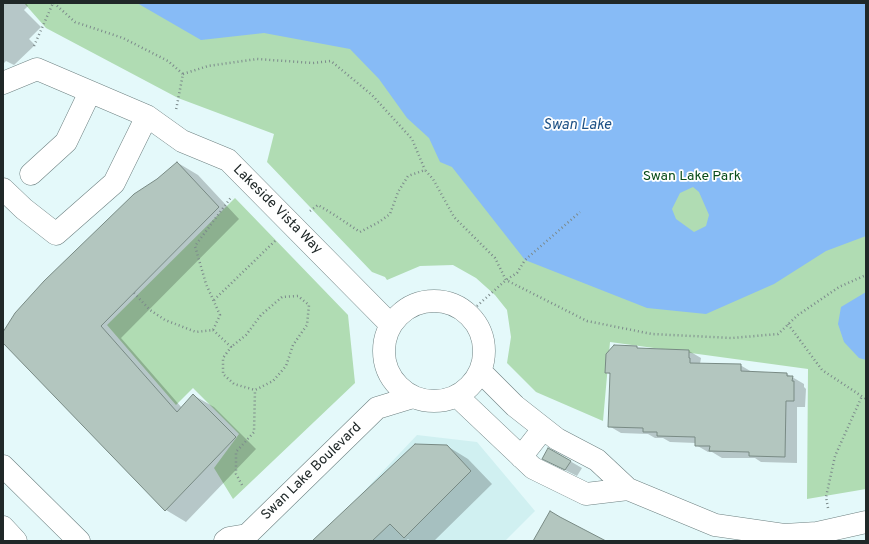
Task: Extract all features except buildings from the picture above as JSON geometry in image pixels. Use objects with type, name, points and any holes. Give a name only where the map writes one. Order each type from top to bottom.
[{"type":"street","name":"Lakeside Vista Way","points":[[3,83],[37,69],[147,116],[182,141],[228,160],[391,325]]},
{"type":"street","points":[[31,174],[66,142],[90,92]]},
{"type":"street","points":[[3,189],[24,209],[56,234],[114,183],[147,116]]},
{"type":"street","points":[[429,301],[447,303],[458,307],[468,314],[476,323],[481,334],[484,352],[478,376],[466,390],[451,399],[435,402],[413,397],[395,384],[385,361],[384,343],[391,325],[398,316],[407,309],[429,301]]},
{"type":"street","name":"Swan Lake Boulevard","points":[[225,541],[229,538],[246,538],[377,408],[385,381],[385,361]]},
{"type":"street","points":[[480,370],[515,406],[543,429],[557,439],[597,460],[628,489],[716,525],[784,535],[821,536],[866,522]]},
{"type":"street","points":[[457,396],[533,468],[586,494],[628,489]]},
{"type":"street","name":"Swan Lake Boulevard","points":[[377,408],[413,397]]},
{"type":"street","points":[[521,457],[543,429]]},
{"type":"street","points":[[3,466],[79,541]]},
{"type":"street","points":[[3,527],[16,541]]},
{"type":"path","points":[[33,49],[53,3],[75,22],[123,38],[168,61],[183,74]]},
{"type":"path","points":[[183,74],[208,66],[257,59],[313,63],[331,61],[372,95],[412,139],[425,170],[433,179],[454,217],[495,258],[506,280],[587,321],[652,334],[732,338],[778,334],[798,314],[838,287],[866,275]]},
{"type":"path","points":[[182,141],[175,121],[183,74]]},
{"type":"path","points":[[214,300],[292,225],[318,205],[360,232],[379,222],[390,214],[398,192],[408,176],[425,170]]},
{"type":"path","points":[[213,330],[220,315],[206,284],[195,246],[235,192]]},
{"type":"path","points":[[468,314],[506,280],[517,273],[525,260],[580,212]]},
{"type":"path","points":[[134,293],[150,310],[164,320],[196,332],[213,330]]},
{"type":"path","points":[[298,296],[308,305],[307,325],[293,345],[286,366],[273,381],[255,390],[234,384],[223,374],[223,358],[231,347],[246,335],[261,315],[282,297],[298,296]]},
{"type":"path","points":[[788,324],[822,370],[866,399]]},
{"type":"path","points":[[213,330],[231,347]]},
{"type":"path","points":[[242,485],[236,474],[236,452],[254,432],[255,390]]},
{"type":"path","points":[[821,536],[826,497],[835,456],[862,396]]},
{"type":"shaded area","points":[[417,435],[477,442],[535,511],[505,541],[317,541]]},
{"type":"green space","name":"Swan Lake Park","points":[[24,3],[866,3],[866,489],[807,499],[808,369],[610,342],[603,421],[536,392],[507,363],[511,337],[507,310],[495,295],[476,278],[453,265],[420,266],[387,280],[385,277],[372,272],[267,162],[274,134],[178,98],[46,28]]},
{"type":"green space","points":[[235,198],[348,315],[355,383],[233,499],[214,468],[239,434],[193,388],[176,405],[107,325]]},
{"type":"water","name":"Swan Lake","points":[[137,3],[864,3],[866,5],[866,236],[826,251],[774,284],[706,314],[647,308],[525,260],[452,167],[440,162],[429,138],[407,118],[379,79],[350,49],[264,33],[201,40]],"holes":[[[693,187],[699,192],[709,215],[706,226],[694,232],[676,219],[672,209],[680,193]]]},
{"type":"water","points":[[866,292],[866,360],[859,358],[844,342],[838,324],[841,307]]}]
